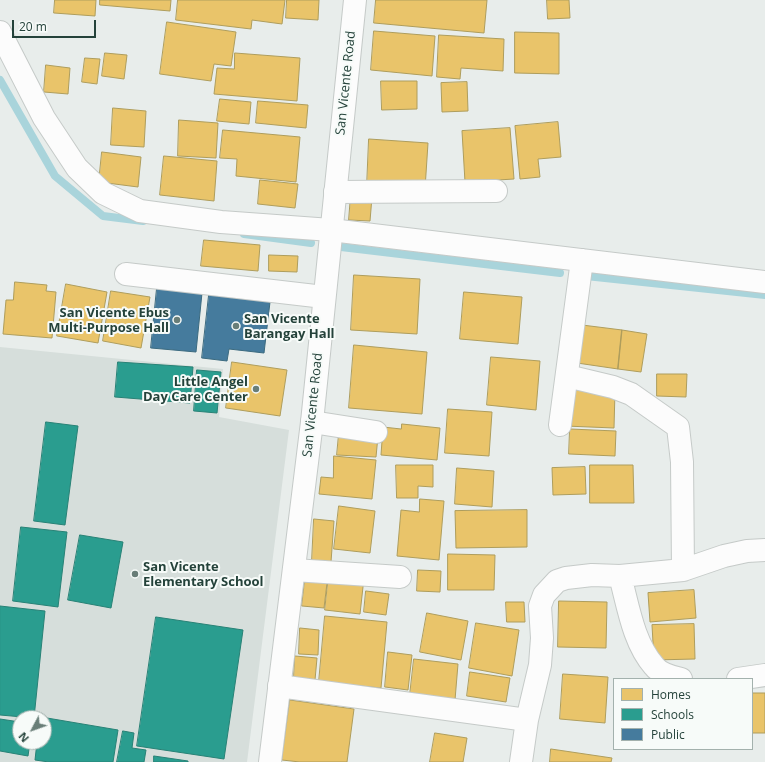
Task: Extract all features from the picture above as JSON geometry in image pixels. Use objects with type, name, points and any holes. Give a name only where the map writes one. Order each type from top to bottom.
[{"type":"street","name":"San Vicente Road","points":[[270,762],[312,422],[355,0]]},
{"type":"street","points":[[0,32],[44,118],[62,148],[77,168],[103,193],[140,210],[221,222],[331,230],[765,282]]},
{"type":"street","points":[[335,192],[496,192]]},
{"type":"street","points":[[560,425],[582,260]]},
{"type":"street","points":[[126,274],[324,297]]},
{"type":"street","points":[[567,376],[613,387],[631,394],[678,427],[682,462],[683,570]]},
{"type":"street","points":[[312,422],[376,432]]},
{"type":"street","points":[[521,762],[527,720],[540,665],[542,638],[540,606],[544,595],[557,581],[566,578],[592,575],[620,576],[683,570],[724,556],[747,551],[765,550]]},
{"type":"street","points":[[294,570],[400,577]]},
{"type":"street","points":[[620,576],[638,638],[654,666],[668,676],[677,678]]},
{"type":"street","points":[[747,678],[765,676]]},
{"type":"street","points":[[279,686],[527,720]]},
{"type":"shaded area","name":"San Vicente Elementary School","points":[[0,347],[223,369],[219,417],[289,430],[247,762],[0,762]]},
{"type":"building: Homes","points":[[55,0],[96,0],[95,16],[54,13]]},
{"type":"building: Homes","points":[[100,0],[171,0],[170,11],[100,5]]},
{"type":"building: Homes","points":[[178,0],[285,0],[282,24],[252,20],[251,29],[176,20]]},
{"type":"building: Homes","points":[[287,0],[319,0],[318,20],[286,18]]},
{"type":"building: Homes","points":[[376,0],[487,0],[484,33],[374,23]]},
{"type":"building: Homes","points":[[547,0],[569,0],[570,18],[548,19]]},
{"type":"building: Homes","points":[[167,22],[236,32],[231,66],[214,64],[211,81],[160,74]]},
{"type":"building: Homes","points":[[374,31],[435,36],[432,76],[371,70]]},
{"type":"building: Homes","points":[[515,32],[559,33],[559,74],[515,73]]},
{"type":"building: Homes","points":[[439,35],[504,39],[503,71],[461,68],[460,79],[437,77]]},
{"type":"building: Homes","points":[[105,53],[127,55],[124,79],[102,76]]},
{"type":"building: Homes","points":[[235,53],[300,58],[297,101],[214,94],[217,68],[234,69]]},
{"type":"building: Homes","points":[[85,58],[100,59],[97,84],[82,82]]},
{"type":"building: Homes","points":[[46,65],[70,68],[68,94],[44,92]]},
{"type":"building: Homes","points":[[381,81],[417,81],[417,109],[382,110]]},
{"type":"building: Homes","points":[[467,82],[468,111],[442,112],[441,83]]},
{"type":"building: Homes","points":[[220,99],[251,102],[249,124],[217,121]]},
{"type":"building: Homes","points":[[258,101],[308,105],[306,128],[256,123]]},
{"type":"building: Homes","points":[[113,108],[146,111],[144,147],[111,145]]},
{"type":"building: Homes","points":[[179,120],[218,123],[216,158],[178,156]]},
{"type":"building: Homes","points":[[558,122],[561,157],[538,159],[540,177],[520,179],[515,126]]},
{"type":"building: Homes","points":[[510,128],[514,179],[465,182],[462,131]]},
{"type":"building: Homes","points":[[223,130],[300,137],[296,182],[236,176],[237,159],[220,158]]},
{"type":"building: Homes","points":[[369,139],[428,143],[425,189],[367,186]]},
{"type":"building: Homes","points":[[102,152],[141,157],[138,187],[99,182]]},
{"type":"building: Homes","points":[[164,156],[217,161],[214,201],[160,195]]},
{"type":"building: Homes","points":[[260,180],[298,184],[295,208],[258,204]]},
{"type":"building: Homes","points":[[351,195],[372,197],[370,221],[349,220]]},
{"type":"building: Homes","points":[[204,240],[260,245],[258,271],[201,266]]},
{"type":"building: Homes","points":[[269,255],[298,256],[297,272],[269,271]]},
{"type":"building: Homes","points":[[354,275],[420,279],[417,334],[351,330]]},
{"type":"building: Homes","points":[[15,282],[47,285],[46,291],[56,292],[52,338],[3,334],[6,300],[13,300]]},
{"type":"building: Homes","points":[[66,284],[107,292],[98,343],[57,336]]},
{"type":"building: Homes","points":[[111,291],[150,297],[141,348],[103,341]]},
{"type":"building: Homes","points":[[464,292],[522,297],[518,344],[460,339]]},
{"type":"building: Homes","points":[[582,325],[622,330],[618,369],[577,363]]},
{"type":"building: Homes","points":[[622,330],[647,334],[641,372],[618,369]]},
{"type":"building: Homes","points":[[354,345],[427,352],[422,414],[349,408]]},
{"type":"building: Homes","points":[[491,357],[540,361],[536,410],[487,405]]},
{"type":"building: Homes","name":"Little Angel Day Care Center","points":[[232,362],[287,370],[280,416],[226,408]]},
{"type":"building: Homes","points":[[657,374],[687,374],[686,397],[657,396]]},
{"type":"building: Homes","points":[[567,389],[615,391],[614,428],[565,426]]},
{"type":"building: Homes","points":[[448,409],[492,412],[489,456],[445,453]]},
{"type":"building: Homes","points":[[402,424],[440,428],[437,460],[381,455],[383,427],[401,429]]},
{"type":"building: Homes","points":[[570,429],[616,431],[615,456],[569,454]]},
{"type":"building: Homes","points":[[339,434],[378,436],[376,457],[337,455]]},
{"type":"building: Homes","points":[[334,456],[376,460],[372,499],[319,494],[321,477],[333,478]]},
{"type":"building: Homes","points":[[396,465],[433,465],[433,487],[418,486],[418,498],[397,498]]},
{"type":"building: Homes","points":[[590,465],[633,465],[634,503],[590,503]]},
{"type":"building: Homes","points":[[585,467],[586,494],[553,495],[552,468]]},
{"type":"building: Homes","points":[[457,468],[494,471],[492,507],[455,504]]},
{"type":"building: Homes","points":[[420,499],[444,501],[439,560],[397,556],[401,510],[419,512]]},
{"type":"building: Homes","points":[[339,506],[375,511],[370,553],[334,549]]},
{"type":"building: Homes","points":[[527,510],[527,547],[456,548],[455,511]]},
{"type":"building: Homes","points":[[314,519],[334,521],[331,562],[312,561]]},
{"type":"building: Homes","points":[[448,554],[495,555],[494,590],[448,590]]},
{"type":"building: Homes","points":[[418,570],[441,571],[440,592],[417,591]]},
{"type":"building: Homes","points":[[329,574],[364,578],[360,614],[325,610]]},
{"type":"building: Homes","points":[[305,580],[327,583],[324,608],[302,606]]},
{"type":"building: Homes","points":[[694,590],[696,618],[650,622],[648,593]]},
{"type":"building: Homes","points":[[366,591],[389,594],[386,615],[364,612]]},
{"type":"building: Homes","points":[[559,601],[607,602],[606,648],[558,647]]},
{"type":"building: Homes","points":[[506,602],[524,602],[525,622],[507,622]]},
{"type":"building: Homes","points":[[427,613],[468,621],[461,660],[420,652]]},
{"type":"building: Homes","points":[[325,616],[387,622],[381,688],[319,682]]},
{"type":"building: Homes","points":[[476,623],[519,630],[512,676],[469,668]]},
{"type":"building: Homes","points":[[694,624],[695,659],[654,660],[652,625]]},
{"type":"building: Homes","points":[[300,628],[319,630],[318,655],[299,654]]},
{"type":"building: Homes","points":[[388,652],[412,655],[408,690],[385,687]]},
{"type":"building: Homes","points":[[295,656],[317,658],[315,680],[294,678]]},
{"type":"building: Homes","points":[[414,659],[458,664],[455,700],[410,695]]},
{"type":"building: Homes","points":[[470,672],[510,678],[506,702],[467,696]]},
{"type":"building: Homes","points":[[563,674],[608,677],[605,723],[560,719]]},
{"type":"building: Homes","points":[[753,693],[765,693],[765,733],[753,733]]},
{"type":"building: Homes","points":[[290,700],[354,709],[347,762],[300,762],[282,760]]},
{"type":"building: Homes","points":[[435,733],[467,738],[463,762],[430,762]]},
{"type":"building: Homes","points":[[551,749],[612,758],[611,762],[550,762]]},
{"type":"building: Schools","points":[[118,362],[193,367],[190,403],[115,397]]},
{"type":"building: Schools","points":[[197,370],[221,372],[217,413],[194,411]]},
{"type":"building: Schools","points":[[46,422],[78,426],[65,525],[34,521]]},
{"type":"building: Schools","points":[[21,527],[67,532],[58,607],[13,601]]},
{"type":"building: Schools","points":[[80,535],[123,542],[111,608],[68,600]]},
{"type":"building: Schools","points":[[0,606],[45,611],[35,710],[12,710],[12,716],[0,715]]},
{"type":"building: Schools","points":[[156,617],[243,630],[224,759],[137,746]]},
{"type":"building: Schools","points":[[0,719],[12,721],[12,750],[29,750],[28,756],[0,751]]},
{"type":"building: Schools","points":[[52,719],[118,730],[113,762],[49,762],[35,760],[36,750],[52,750]]},
{"type":"building: Schools","points":[[123,731],[134,733],[132,748],[146,750],[144,762],[117,762]]},
{"type":"building: Schools","points":[[154,756],[188,761],[188,762],[154,762]]},
{"type":"building: Public","name":"San Vicente Ebus Multi-Purpose Hall","points":[[157,288],[202,293],[196,352],[151,348]]},
{"type":"building: Public","name":"San Vicente Barangay Hall","points":[[209,295],[270,302],[264,353],[229,349],[227,361],[202,358]]},
{"type":"waterway","points":[[0,80],[55,176],[103,216],[143,221]]},
{"type":"waterway","points":[[244,234],[311,243]]},
{"type":"waterway","points":[[341,247],[560,273]]},
{"type":"waterway","points":[[586,276],[765,295]]},
{"type":"place","name":"San Vicente Ebus Multi-Purpose Hall","points":[[177,320]]},
{"type":"place","name":"San Vicente Barangay Hall","points":[[236,326]]},
{"type":"place","name":"Little Angel Day Care Center","points":[[256,389]]},
{"type":"place","name":"San Vicente Elementary School","points":[[135,574]]}]
